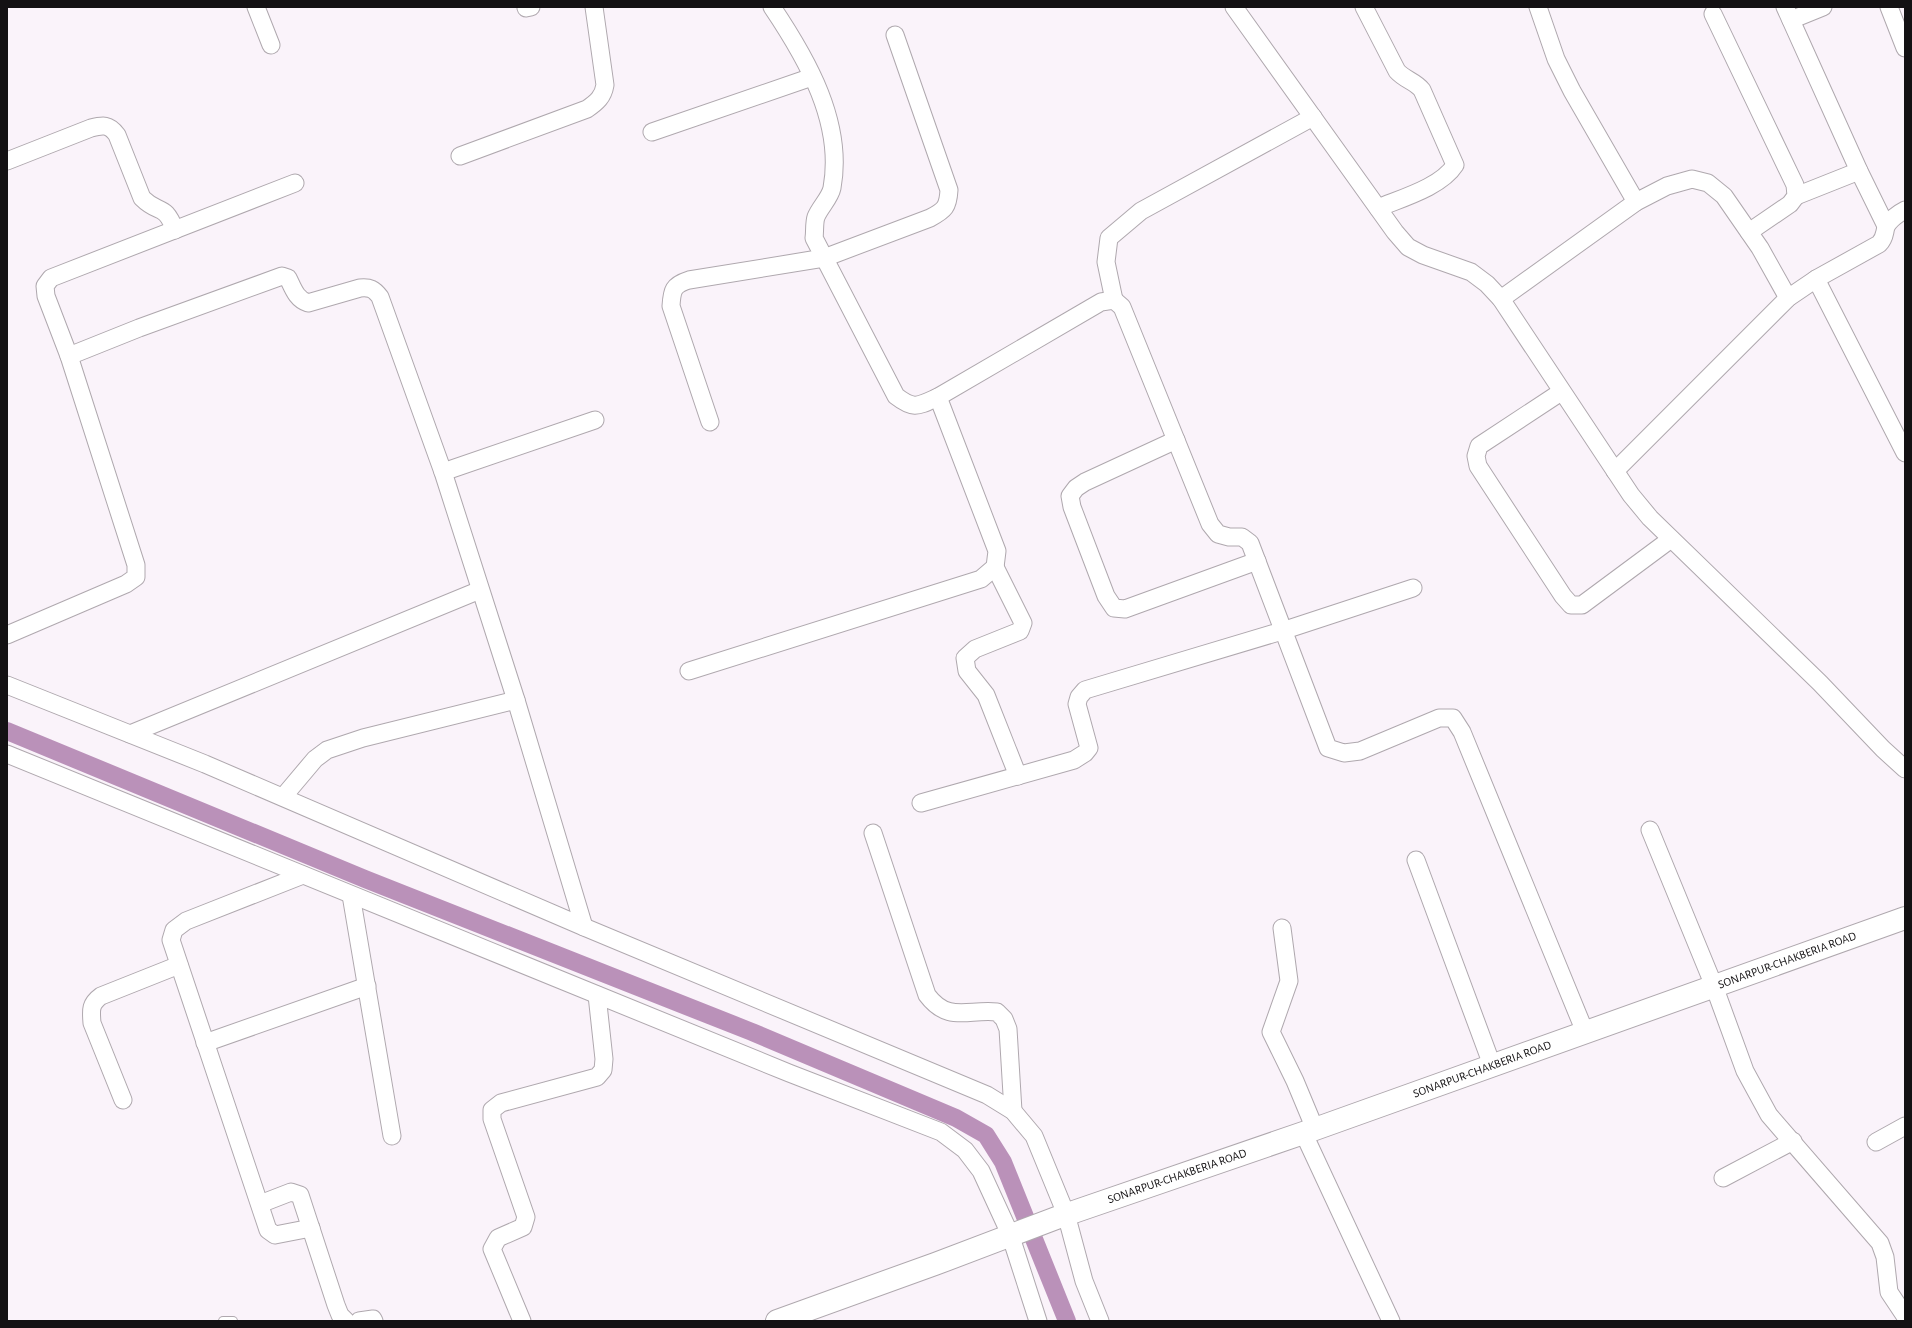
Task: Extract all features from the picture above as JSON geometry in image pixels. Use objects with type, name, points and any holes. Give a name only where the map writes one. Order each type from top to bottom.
[{"type":"main road","name":"SONARPUR-CHAKBERIA ROAD","points":[[1014,1234],[1062,1215],[1309,1131],[1905,918]]},
{"type":"main road","points":[[777,1321],[807,1316],[935,1264],[1014,1234]]},
{"type":"street","points":[[256,7],[271,45]]},
{"type":"street","points":[[460,156],[587,109],[598,101],[604,93],[605,84],[594,7]]},
{"type":"street","points":[[772,7],[790,33],[812,77],[824,106],[832,136],[836,164],[832,190],[816,218],[814,238],[896,396],[907,405],[920,405],[938,397],[1100,302],[1114,300]]},
{"type":"street","points":[[1234,7],[1312,117],[1408,247],[1423,256],[1472,272],[1487,284],[1500,299],[1561,392],[1645,512],[1820,683],[1883,750],[1905,769]]},
{"type":"street","points":[[1364,7],[1397,72],[1402,77],[1416,82],[1422,90],[1456,165],[1450,174],[1440,181],[1378,208]]},
{"type":"street","points":[[1538,7],[1556,59],[1572,92],[1636,202]]},
{"type":"street","points":[[1615,471],[1788,298],[1816,279],[1879,244],[1884,239],[1886,226],[1859,171],[1788,13],[1823,7]]},
{"type":"street","points":[[1889,7],[1905,48]]},
{"type":"street","points":[[1712,14],[1795,186],[1796,196]]},
{"type":"street","points":[[710,422],[671,306],[672,293],[678,284],[689,280],[824,258],[930,218],[942,212],[948,202],[949,190],[896,35]]},
{"type":"street","points":[[652,132],[812,77]]},
{"type":"street","points":[[1312,117],[1141,211],[1110,238],[1106,262],[1114,300],[1122,307],[1210,524],[1218,534],[1229,537],[1242,537],[1250,544],[1328,748],[1344,753],[1360,751],[1439,718],[1453,718],[1462,732],[1585,1032]]},
{"type":"street","points":[[7,161],[91,128],[105,125],[112,128],[117,134],[142,198],[148,204],[164,210],[170,216],[175,230]]},
{"type":"street","points":[[1749,232],[1790,204],[1796,196],[1859,171]]},
{"type":"street","points":[[1500,299],[1636,202],[1667,186],[1692,179],[1708,183],[1724,196],[1749,232],[1788,298]]},
{"type":"street","points":[[7,635],[126,584],[136,577],[136,565],[69,356],[46,296],[45,286],[51,278],[294,183]]},
{"type":"street","points":[[1886,226],[1898,214],[1905,210]]},
{"type":"street","points":[[69,356],[146,325],[282,276],[288,278],[297,296],[302,301],[308,303],[369,287],[375,291],[380,297],[443,472],[516,700],[584,927]]},
{"type":"street","points":[[1816,279],[1905,453]]},
{"type":"street","points":[[1561,392],[1479,446],[1476,456],[1478,466],[1563,596],[1571,606],[1582,605],[1671,539]]},
{"type":"street","points":[[938,397],[997,552],[995,567],[1023,624],[1020,631],[975,649],[965,658],[967,671],[986,695],[1018,776]]},
{"type":"street","points":[[443,472],[595,420]]},
{"type":"street","points":[[1176,440],[1085,482],[1076,488],[1070,496],[1072,506],[1106,596],[1114,608],[1125,609],[1257,561]]},
{"type":"street","points":[[690,671],[981,579],[995,567]]},
{"type":"street","points":[[921,803],[1074,760],[1085,753],[1089,748],[1077,704],[1079,697],[1085,690],[1282,631],[1413,588]]},
{"type":"street","points":[[130,734],[480,590]]},
{"type":"street","points":[[7,685],[206,764],[584,927],[987,1095],[1013,1111],[1034,1136],[1084,1281],[1100,1321]]},
{"type":"street","points":[[283,797],[315,759],[327,750],[363,738],[516,700]]},
{"type":"street","points":[[7,754],[597,995],[941,1132],[965,1150],[981,1171],[1014,1234],[1038,1321]]},
{"type":"street","points":[[1650,830],[1714,986],[1745,1071],[1752,1085],[1769,1115],[1880,1243],[1885,1257],[1889,1292],[1905,1316]]},
{"type":"street","points":[[873,833],[927,995],[934,1004],[942,1010],[950,1013],[985,1011],[997,1012],[1004,1019],[1008,1029],[1013,1111]]},
{"type":"street","points":[[1416,860],[1492,1065]]},
{"type":"street","points":[[303,875],[186,922],[174,930],[171,940],[268,1230],[275,1235],[311,1228]]},
{"type":"street","points":[[351,895],[392,1136]]},
{"type":"street","points":[[1282,928],[1289,981],[1271,1032],[1296,1081],[1309,1131],[1391,1321]]},
{"type":"street","points":[[123,1100],[92,1023],[90,1010],[93,1002],[101,996],[179,965]]},
{"type":"street","points":[[205,1043],[367,986]]},
{"type":"street","points":[[522,1321],[492,1248],[498,1238],[523,1227],[526,1217],[492,1119],[492,1110],[501,1103],[597,1077],[602,1070],[604,1059],[597,995]]},
{"type":"street","points":[[1876,1142],[1905,1126]]},
{"type":"street","points":[[1723,1178],[1793,1141]]},
{"type":"street","points":[[260,1204],[291,1192],[300,1194],[336,1305],[340,1315],[346,1321]]},
{"type":"street","points":[[359,1321],[373,1319],[374,1321]]},
{"type":"lane","points":[[223,1321],[233,1321]]},
{"type":"waterway","points":[[7,731],[365,879],[752,1032],[956,1118],[986,1135],[1003,1162],[1067,1321]]}]
